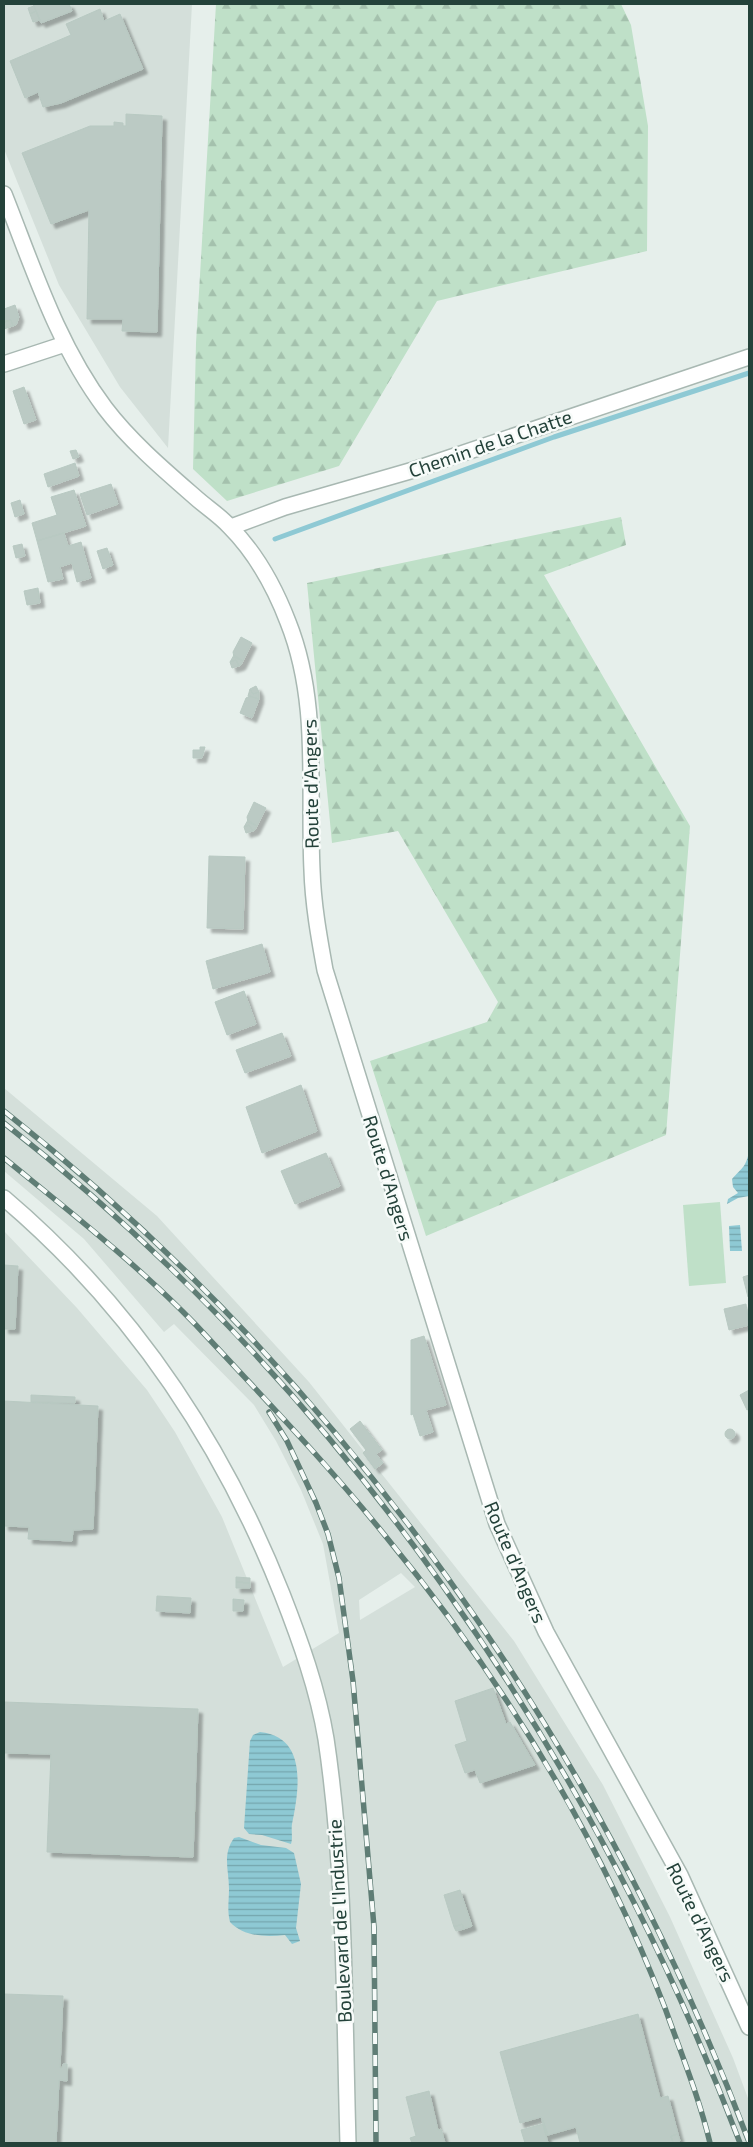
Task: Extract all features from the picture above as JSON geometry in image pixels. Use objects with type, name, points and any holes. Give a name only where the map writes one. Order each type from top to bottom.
[{"type":"street","name":"Route d'Angers","points":[[4,194],[66,346],[106,408],[151,458],[231,527],[265,573],[288,622],[299,653],[309,711],[312,760],[312,870],[315,910],[325,970],[497,1524],[546,1632],[680,1875],[749,2028]]},
{"type":"street","points":[[4,364],[66,346]]},
{"type":"street","name":"Chemin de la Chatte","points":[[231,527],[285,507],[410,471],[749,356]]},
{"type":"street","name":"Boulevard de l'Industrie","points":[[4,1198],[63,1252],[95,1286],[162,1368],[206,1437],[245,1511],[273,1572],[296,1631],[325,1738],[339,1850],[348,2143]]},
{"type":"shaded area","points":[[4,4],[192,4],[168,448],[120,387],[59,285],[4,149]]},
{"type":"shaded area","points":[[4,1088],[157,1216],[309,1382],[514,1641],[603,1785],[670,1917],[733,2058],[749,2101],[749,2143],[4,2143],[4,1231],[77,1308],[147,1390],[175,1432],[222,1517],[283,1667],[339,1633],[323,1544],[301,1490],[276,1441],[254,1405],[174,1324],[164,1332],[84,1239],[4,1171]],"holes":[[[401,1573],[415,1587],[360,1620],[359,1600]]]},
{"type":"green space","points":[[216,4],[621,4],[631,25],[648,126],[647,251],[437,301],[339,466],[227,501],[193,469],[196,343]]},
{"type":"green space","points":[[621,517],[626,545],[544,575],[690,826],[666,1135],[426,1236],[370,1061],[487,1022],[498,1002],[398,831],[332,843],[307,583]]},
{"type":"green space","points":[[720,1202],[726,1283],[689,1286],[683,1205]]},
{"type":"water","points":[[749,1150],[749,1196],[738,1198],[727,1204],[728,1199],[738,1193],[733,1187],[732,1179],[745,1163]]},
{"type":"water","points":[[740,1225],[742,1251],[730,1251],[729,1226]]},
{"type":"water","points":[[260,1732],[275,1736],[286,1744],[293,1754],[297,1767],[297,1796],[291,1844],[262,1835],[249,1834],[244,1828],[250,1741],[253,1735]]},
{"type":"water","points":[[239,1837],[261,1845],[286,1848],[294,1853],[301,1884],[296,1928],[300,1941],[292,1944],[285,1935],[256,1935],[242,1931],[230,1922],[227,1857],[230,1844],[234,1838]]},
{"type":"building","points":[[33,4],[69,4],[72,11],[41,23]]},
{"type":"building","points":[[34,6],[36,11],[30,14],[28,8]]},
{"type":"building","points":[[100,9],[104,21],[120,14],[143,69],[61,103],[43,107],[38,92],[25,98],[10,61],[71,35],[66,24]]},
{"type":"building","points":[[36,11],[40,20],[33,22],[30,14]]},
{"type":"building","points":[[126,114],[162,116],[157,332],[122,331],[123,319],[87,319],[89,210],[51,224],[22,153],[90,126],[114,126],[114,122],[123,123],[123,126],[126,126]]},
{"type":"building","points":[[15,305],[19,317],[16,325],[13,326],[11,320],[4,322],[4,309]]},
{"type":"building","points":[[11,320],[13,326],[4,329],[4,322]]},
{"type":"building","points":[[24,387],[36,420],[24,424],[13,391]]},
{"type":"building","points":[[76,450],[79,457],[73,459],[70,451]]},
{"type":"building","points":[[75,463],[79,476],[48,487],[44,474]]},
{"type":"building","points":[[111,484],[118,504],[87,515],[80,494]]},
{"type":"building","points":[[74,490],[86,526],[37,541],[32,523],[57,515],[51,497]]},
{"type":"building","points":[[20,500],[24,514],[15,517],[11,503]]},
{"type":"building","points":[[64,533],[68,546],[81,542],[91,578],[77,582],[72,563],[60,567],[63,579],[48,582],[37,541]]},
{"type":"building","points":[[22,544],[25,556],[16,558],[13,546]]},
{"type":"building","points":[[107,548],[113,565],[103,569],[97,551]]},
{"type":"building","points":[[38,588],[40,603],[27,605],[24,591]]},
{"type":"building","points":[[241,637],[252,643],[243,661],[234,657],[233,652]]},
{"type":"building","points":[[234,655],[243,661],[241,665],[239,666],[236,660],[230,662]]},
{"type":"building","points":[[236,660],[239,666],[232,668],[230,662]]},
{"type":"building","points":[[256,686],[259,692],[253,694],[250,689]]},
{"type":"building","points":[[250,689],[253,694],[259,692],[259,699],[248,696]]},
{"type":"building","points":[[250,696],[259,699],[252,718],[240,713],[246,698]]},
{"type":"building","points":[[200,747],[205,747],[202,758],[193,758],[193,750],[200,750]]},
{"type":"building","points":[[254,802],[266,808],[257,826],[248,822],[247,817]]},
{"type":"building","points":[[248,820],[257,826],[255,830],[253,831],[249,825],[244,827]]},
{"type":"building","points":[[249,825],[253,831],[246,833],[244,827]]},
{"type":"building","points":[[209,856],[245,857],[243,929],[207,928]]},
{"type":"building","points":[[262,944],[270,972],[213,989],[206,961]]},
{"type":"building","points":[[244,991],[256,1024],[227,1035],[215,1002]]},
{"type":"building","points":[[282,1033],[291,1056],[245,1073],[236,1050]]},
{"type":"building","points":[[301,1085],[317,1131],[262,1153],[246,1107]]},
{"type":"building","points":[[326,1153],[340,1186],[295,1204],[281,1171]]},
{"type":"building","points":[[4,1265],[18,1266],[15,1329],[4,1329]]},
{"type":"building","points":[[749,1275],[749,1297],[748,1297],[743,1277]]},
{"type":"building","points":[[746,1304],[749,1325],[729,1330],[724,1309]]},
{"type":"building","points":[[424,1336],[446,1405],[426,1410],[433,1432],[420,1436],[413,1414],[411,1415],[411,1340]]},
{"type":"building","points":[[749,1390],[749,1409],[747,1410],[740,1395]]},
{"type":"building","points":[[31,1395],[75,1397],[75,1403],[31,1402]]},
{"type":"building","points":[[4,1401],[98,1406],[93,1529],[73,1530],[72,1541],[28,1539],[29,1527],[4,1526]]},
{"type":"building","points":[[360,1421],[382,1450],[376,1454],[383,1463],[375,1469],[363,1453],[366,1450],[350,1429]]},
{"type":"building","points":[[728,1429],[732,1429],[735,1434],[734,1438],[728,1439],[725,1436],[725,1432]]},
{"type":"building","points":[[236,1577],[250,1578],[250,1583],[236,1582]]},
{"type":"building","points":[[236,1582],[250,1583],[250,1588],[236,1588]]},
{"type":"building","points":[[157,1596],[191,1598],[190,1613],[156,1611]]},
{"type":"building","points":[[233,1599],[244,1600],[243,1611],[233,1611]]},
{"type":"building","points":[[493,1688],[506,1724],[510,1722],[535,1765],[480,1783],[475,1770],[465,1773],[455,1745],[467,1741],[455,1701]]},
{"type":"building","points":[[4,1702],[198,1709],[193,1857],[47,1852],[51,1754],[4,1753]]},
{"type":"building","points":[[460,1890],[472,1926],[464,1929],[462,1924],[454,1927],[444,1895]]},
{"type":"building","points":[[462,1924],[464,1929],[456,1931],[454,1927]]},
{"type":"building","points":[[4,1994],[63,1996],[60,2068],[62,2068],[63,2064],[67,2064],[67,2081],[59,2080],[56,2143],[4,2143]]},
{"type":"building","points":[[638,2014],[660,2098],[668,2096],[678,2134],[671,2136],[673,2143],[580,2143],[576,2127],[548,2135],[541,2117],[520,2123],[500,2052]]},
{"type":"building","points":[[429,2091],[438,2130],[441,2129],[445,2143],[412,2143],[410,2138],[416,2136],[406,2097]]},
{"type":"building","points":[[543,2120],[548,2135],[546,2135]]},
{"type":"building","points":[[543,2124],[548,2143],[525,2143],[521,2130]]},
{"type":"building","points":[[678,2134],[680,2141],[673,2143],[671,2136]]},
{"type":"waterway","points":[[275,539],[554,437],[749,373]]},
{"type":"railway","points":[[4,1111],[127,1215],[241,1328],[348,1448],[446,1576],[536,1710],[616,1849],[687,1993],[749,2142]]},
{"type":"railway","points":[[4,1123],[125,1226],[239,1337],[344,1457],[441,1583],[529,1716],[609,1854],[679,1997],[740,2143]]},
{"type":"railway","points":[[4,1158],[126,1259],[196,1325],[338,1479],[426,1587],[467,1643],[543,1759],[610,1881],[639,1944],[665,2008],[695,2092],[710,2143]]},
{"type":"railway","points":[[269,1412],[287,1441],[316,1503],[328,1534],[339,1578],[353,1681],[374,1927],[376,2143]]}]
